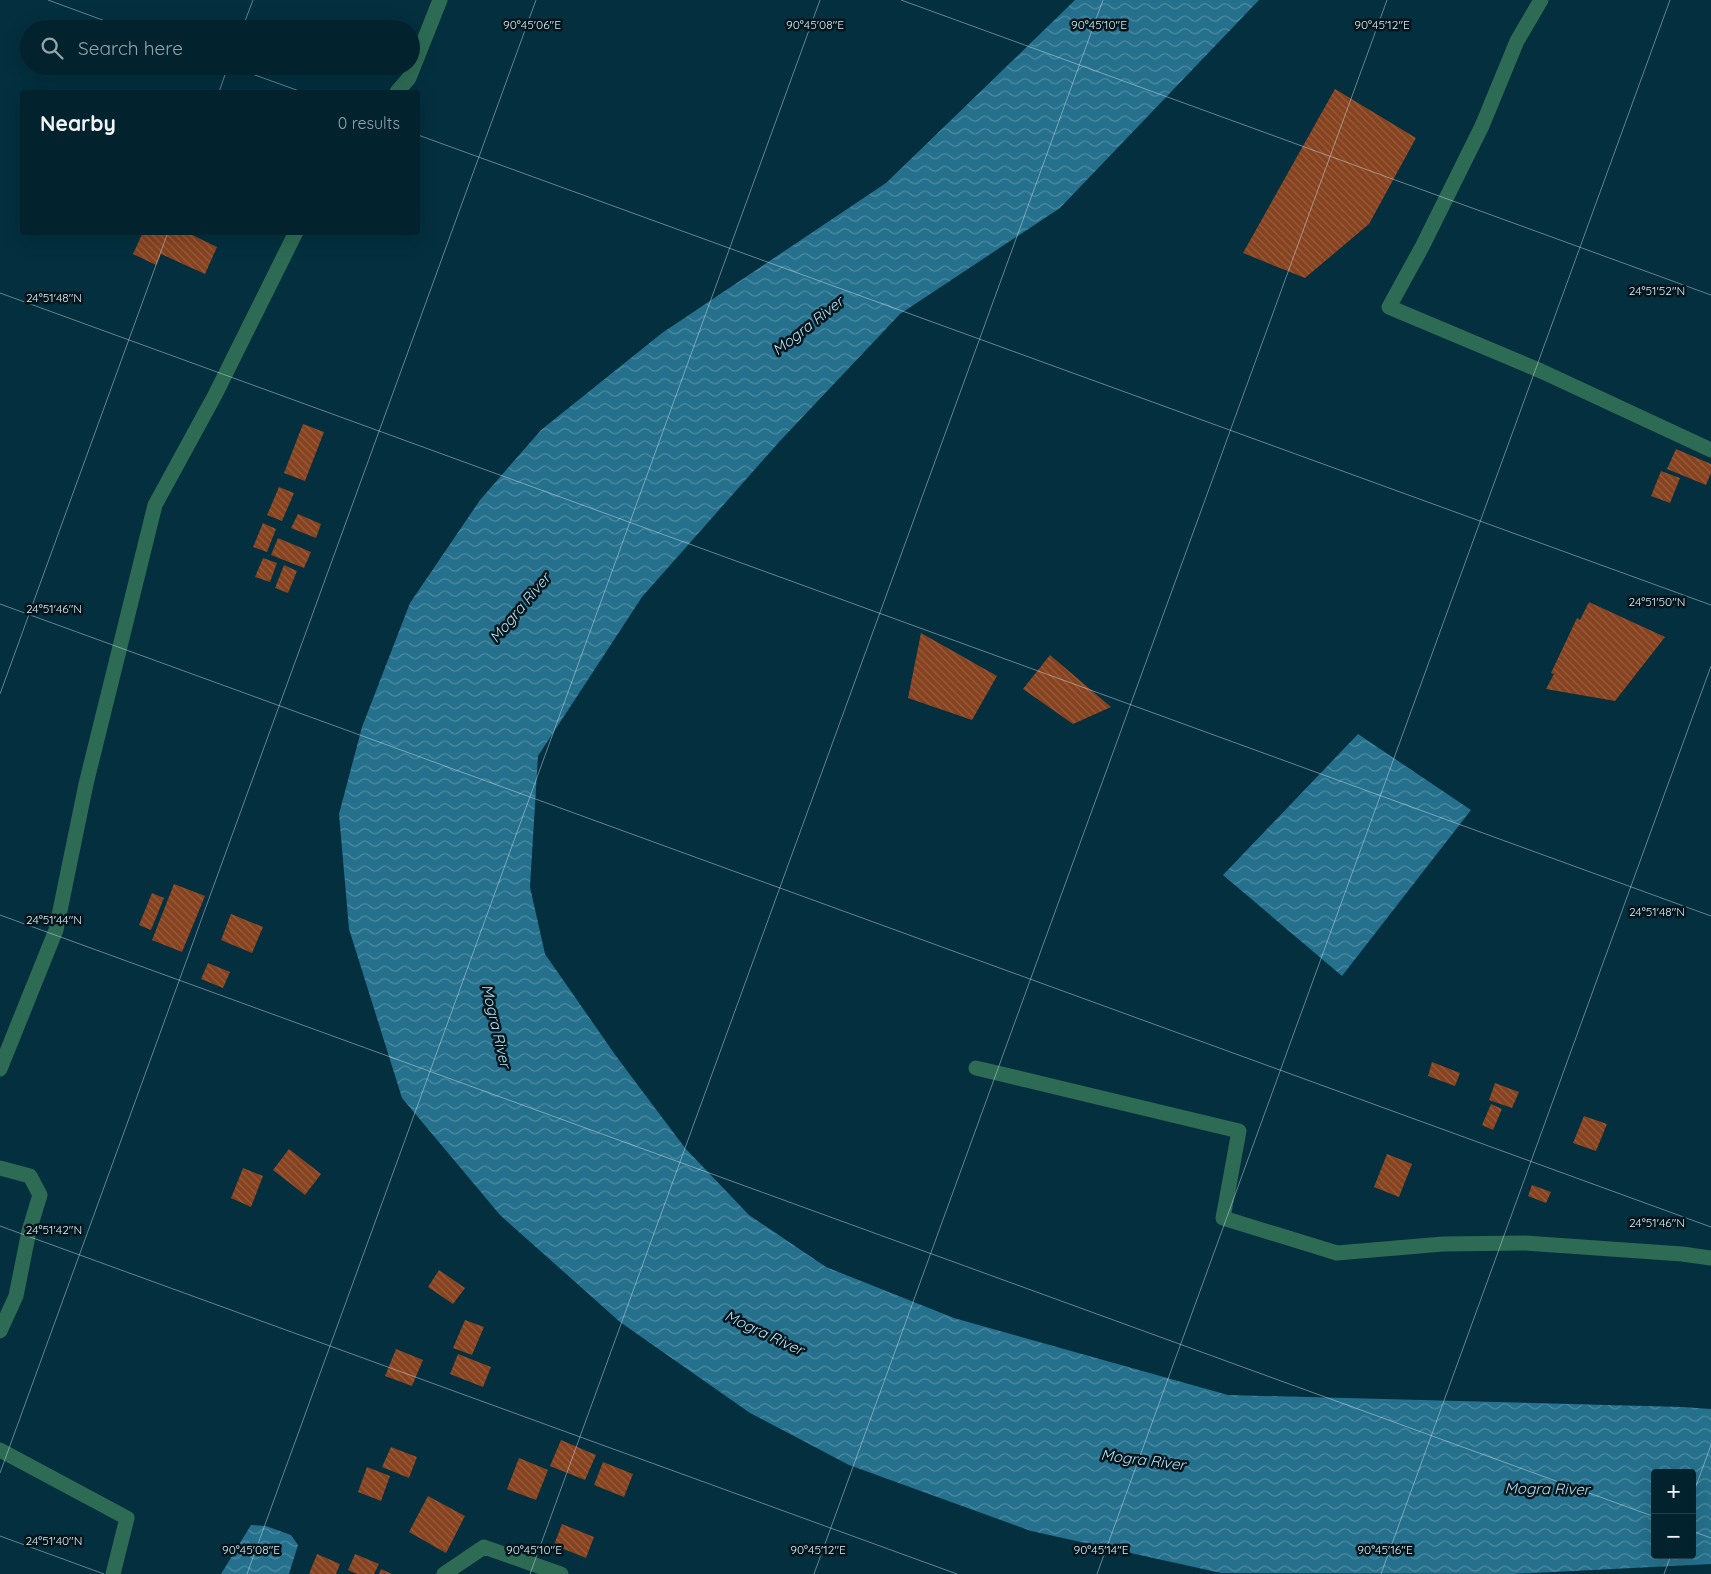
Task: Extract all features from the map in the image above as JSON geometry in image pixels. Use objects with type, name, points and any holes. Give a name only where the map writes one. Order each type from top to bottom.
[{"type":"street","points":[[420,50],[440,0]]},
{"type":"street","points":[[1541,0],[1517,41],[1482,126],[1422,247],[1389,308],[1541,371],[1711,450]]},
{"type":"street","points":[[399,90],[410,75]]},
{"type":"street","points":[[0,1069],[56,930],[86,784],[155,505],[215,395],[295,235]]},
{"type":"street","points":[[976,1068],[1239,1131],[1223,1218],[1337,1253],[1443,1244],[1525,1243],[1682,1254],[1711,1258]]},
{"type":"street","points":[[0,1168],[30,1176],[40,1195],[16,1296],[0,1331]]},
{"type":"street","points":[[0,1450],[127,1518],[113,1574]]},
{"type":"street","points":[[444,1574],[484,1547],[561,1574]]},
{"type":"water","name":"Mogra River","points":[[1075,0],[1259,0],[1060,208],[900,314],[780,441],[642,597],[538,756],[530,887],[545,954],[616,1056],[685,1148],[749,1215],[826,1267],[954,1318],[1228,1395],[1711,1409],[1711,1564],[1512,1574],[1221,1573],[1031,1531],[849,1465],[750,1413],[620,1322],[500,1215],[402,1098],[349,929],[339,814],[362,727],[410,603],[480,500],[541,430],[662,333],[886,183]]},
{"type":"water","points":[[1358,734],[1471,810],[1342,976],[1223,875]]},
{"type":"water","points":[[251,1525],[266,1526],[291,1535],[298,1545],[289,1574],[221,1574]]},
{"type":"building","points":[[1335,89],[1416,138],[1369,224],[1305,278],[1243,253]]},
{"type":"building","points":[[142,235],[192,235],[217,247],[205,274],[161,254],[156,265],[133,254]]},
{"type":"building","points":[[303,424],[324,432],[305,481],[284,473]]},
{"type":"building","points":[[1676,449],[1711,464],[1711,473],[1706,485],[1667,469]]},
{"type":"building","points":[[1661,471],[1680,478],[1670,503],[1651,496]]},
{"type":"building","points":[[279,487],[294,493],[282,521],[267,515]]},
{"type":"building","points":[[298,514],[321,524],[316,538],[291,528]]},
{"type":"building","points":[[263,523],[276,529],[267,552],[253,547]]},
{"type":"building","points":[[278,538],[311,552],[304,568],[271,555]]},
{"type":"building","points":[[263,558],[277,563],[270,582],[255,577]]},
{"type":"building","points":[[284,565],[297,571],[288,593],[275,588]]},
{"type":"building","points":[[1589,602],[1665,637],[1615,701],[1546,689],[1554,674],[1551,673],[1577,618],[1580,620]]},
{"type":"building","points":[[921,633],[997,676],[972,720],[908,698]]},
{"type":"building","points":[[1050,655],[1111,707],[1073,724],[1023,689]]},
{"type":"building","points":[[174,884],[205,896],[182,952],[152,940]]},
{"type":"building","points":[[152,893],[164,898],[151,930],[139,925]]},
{"type":"building","points":[[231,914],[263,927],[252,953],[221,940]]},
{"type":"building","points":[[208,963],[230,972],[223,988],[201,979]]},
{"type":"building","points":[[1432,1062],[1460,1073],[1455,1086],[1428,1076]]},
{"type":"building","points":[[1495,1083],[1519,1092],[1512,1108],[1489,1100]]},
{"type":"building","points":[[1491,1104],[1502,1109],[1493,1130],[1482,1125]]},
{"type":"building","points":[[1584,1116],[1607,1124],[1596,1151],[1573,1143]]},
{"type":"building","points":[[289,1149],[321,1174],[305,1195],[273,1170]]},
{"type":"building","points":[[1387,1154],[1412,1164],[1399,1197],[1374,1187]]},
{"type":"building","points":[[243,1168],[263,1176],[251,1207],[231,1198]]},
{"type":"building","points":[[1532,1185],[1551,1192],[1546,1203],[1528,1196]]},
{"type":"building","points":[[439,1270],[465,1288],[453,1304],[428,1287]]},
{"type":"building","points":[[465,1320],[484,1327],[472,1355],[453,1348]]},
{"type":"building","points":[[396,1349],[423,1360],[412,1386],[385,1376]]},
{"type":"building","points":[[458,1354],[491,1367],[483,1387],[450,1374]]},
{"type":"building","points":[[561,1440],[596,1455],[585,1480],[550,1466]]},
{"type":"building","points":[[391,1447],[417,1457],[409,1478],[382,1467]]},
{"type":"building","points":[[519,1458],[548,1470],[536,1500],[507,1489]]},
{"type":"building","points":[[603,1462],[633,1474],[624,1497],[594,1485]]},
{"type":"building","points":[[367,1467],[390,1476],[381,1501],[358,1492]]},
{"type":"building","points":[[428,1496],[465,1516],[446,1553],[409,1532]]},
{"type":"building","points":[[562,1524],[594,1537],[586,1558],[554,1545]]},
{"type":"building","points":[[317,1554],[340,1564],[336,1574],[309,1574]]},
{"type":"building","points":[[355,1554],[379,1564],[374,1574],[357,1574],[348,1570]]},
{"type":"building","points":[[381,1569],[392,1574],[379,1574]]}]
